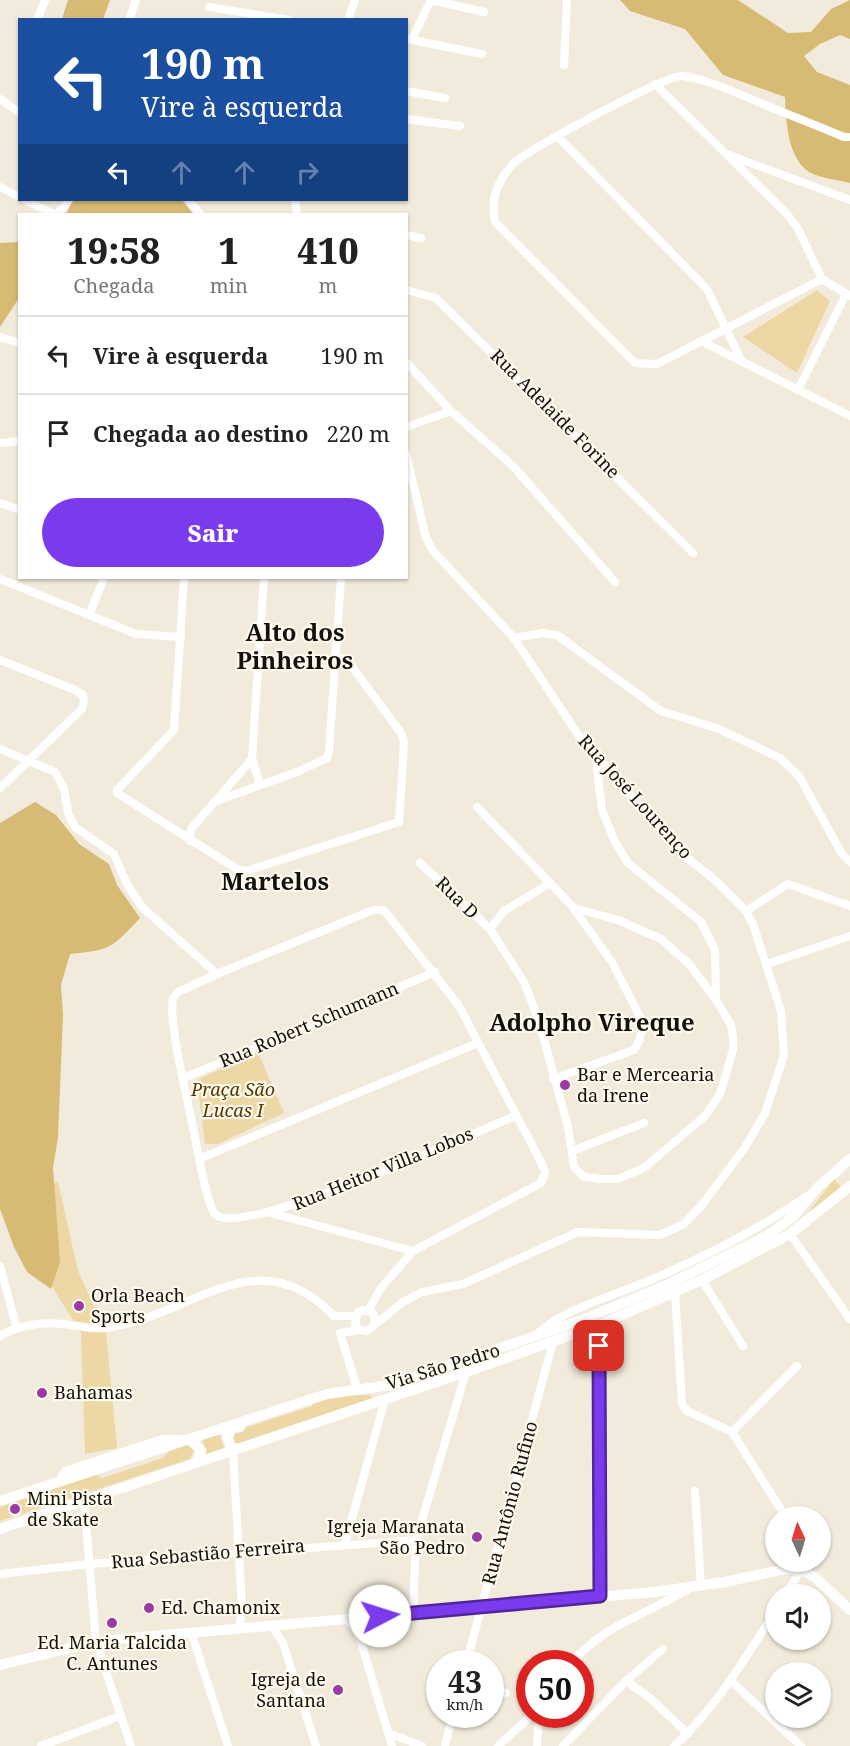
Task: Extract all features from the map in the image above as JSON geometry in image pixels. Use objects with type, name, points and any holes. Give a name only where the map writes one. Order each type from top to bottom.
[{"type":"main road","name":"Via São Pedro","points":[[0,1501],[327,1394],[391,1385],[534,1337],[671,1283],[768,1235],[794,1216],[818,1188],[850,1159]]},
{"type":"main road","points":[[0,1529],[553,1342],[702,1281],[790,1234],[849,1188],[842,1176],[850,1166]]},
{"type":"main road","points":[[233,1451],[227,1437],[232,1430],[306,1404],[312,1399]]},
{"type":"main road","points":[[189,1439],[201,1450],[198,1462]]},
{"type":"main road","points":[[0,1665],[96,1642],[600,1596],[696,1586],[770,1572]]},
{"type":"main road","points":[[810,1572],[850,1610]]},
{"type":"street","points":[[38,18],[45,0]]},
{"type":"street","points":[[130,18],[136,0]]},
{"type":"street","points":[[349,18],[356,0]]},
{"type":"street","points":[[482,54],[409,39],[431,0],[484,12]]},
{"type":"street","points":[[564,65],[567,0]]},
{"type":"street","points":[[209,7],[278,18]]},
{"type":"street","points":[[822,279],[704,342],[657,364],[635,363],[495,222],[492,210],[495,193],[502,178],[514,162],[557,136],[655,84],[679,75],[706,81],[844,137],[850,137]]},
{"type":"street","points":[[655,84],[797,227],[822,279],[848,295],[798,390]]},
{"type":"street","points":[[408,91],[445,98]]},
{"type":"street","points":[[0,99],[18,112]]},
{"type":"street","points":[[408,119],[460,126]]},
{"type":"street","points":[[557,136],[707,289],[742,362]]},
{"type":"street","points":[[726,154],[850,200]]},
{"type":"street","points":[[0,188],[18,196]]},
{"type":"street","points":[[27,201],[53,213]]},
{"type":"street","points":[[56,213],[68,201]]},
{"type":"street","points":[[190,201],[199,213]]},
{"type":"street","points":[[408,235],[421,238]]},
{"type":"street","name":"Rua Adelaide Forine","points":[[408,291],[436,298],[693,553]]},
{"type":"street","points":[[0,337],[18,342]]},
{"type":"street","points":[[704,342],[850,416]]},
{"type":"street","points":[[408,364],[451,411],[513,466],[615,582]]},
{"type":"street","points":[[408,426],[451,411]]},
{"type":"street","points":[[0,443],[18,441]]},
{"type":"street","name":"Rua José Lourenço","points":[[373,1327],[395,1309],[422,1292],[463,1284],[578,1233],[660,1235],[684,1224],[701,1206],[746,1146],[765,1113],[784,1055],[782,1020],[767,964],[746,911],[714,879],[682,854],[579,736],[514,638],[434,552],[426,538],[408,462]]},
{"type":"street","points":[[0,503],[18,509]]},
{"type":"street","points":[[0,579],[136,634],[181,637]]},
{"type":"street","points":[[89,615],[104,579]]},
{"type":"street","points":[[184,579],[174,730],[117,790],[119,797],[237,869],[246,871],[399,822],[404,742],[401,733],[347,660],[336,657]]},
{"type":"street","points":[[260,784],[252,759],[264,579]]},
{"type":"street","points":[[214,802],[297,772],[327,758],[341,579]]},
{"type":"street","points":[[514,638],[543,633],[557,635],[661,711],[719,729],[780,758],[799,776],[843,854],[850,862]]},
{"type":"street","points":[[0,660],[82,695],[84,702],[82,708],[0,788]]},
{"type":"street","points":[[0,749],[55,772],[64,789],[68,813],[75,827],[114,854],[127,884],[142,907],[217,974]]},
{"type":"street","points":[[595,754],[603,810],[615,842],[628,863],[701,922],[715,950],[716,1000]]},
{"type":"street","points":[[190,841],[191,829],[252,759]]},
{"type":"street","points":[[233,782],[237,793]]},
{"type":"street","points":[[477,807],[574,908],[612,962],[641,1019],[643,1029],[641,1040],[634,1050],[554,1079]]},
{"type":"street","name":"Rua D","points":[[420,863],[490,929],[504,911],[550,883]]},
{"type":"street","points":[[746,911],[788,884],[850,906]]},
{"type":"street","points":[[490,929],[524,982],[538,1018],[568,1127],[573,1167],[584,1177],[618,1179],[644,1168],[705,1116],[720,1094],[733,1050],[731,1025],[690,964],[661,939],[618,920],[574,908]]},
{"type":"street","points":[[370,1312],[381,1288],[413,1251],[541,1183],[545,1173],[459,1005],[384,910],[379,909],[217,974],[178,992],[173,998],[184,1078],[199,1159],[478,1043]]},
{"type":"street","points":[[767,964],[850,936]]},
{"type":"street","name":"Rua Robert Schumann","points":[[184,1078],[435,972]]},
{"type":"street","name":"Rua Heitor Villa Lobos","points":[[199,1159],[210,1205],[215,1215],[222,1218],[267,1212],[310,1201],[515,1116]]},
{"type":"street","points":[[572,1151],[644,1123]]},
{"type":"street","points":[[267,1212],[413,1251]]},
{"type":"street","points":[[790,1234],[850,1319]]},
{"type":"street","points":[[0,1266],[17,1329]]},
{"type":"street","points":[[0,1336],[29,1325],[68,1324],[91,1328],[110,1328],[146,1318],[242,1281],[270,1279],[292,1286],[318,1300],[334,1317],[358,1391]]},
{"type":"street","points":[[702,1281],[743,1346]]},
{"type":"street","points":[[675,1292],[682,1404],[687,1411],[732,1432],[778,1506]]},
{"type":"street","name":"Rua José Lourenço","points":[[370,1312],[395,1309]]},
{"type":"street","points":[[334,1317],[355,1316],[358,1312],[370,1312]]},
{"type":"street","points":[[340,1333],[360,1329],[367,1331],[373,1327],[375,1320],[370,1312]]},
{"type":"street","points":[[355,1316],[355,1324],[360,1329]]},
{"type":"street","points":[[599,1324],[600,1596]]},
{"type":"street","name":"Rua Antônio Rufino","points":[[470,1650],[553,1342]]},
{"type":"street","points":[[732,1432],[797,1366]]},
{"type":"street","points":[[413,1613],[416,1540],[466,1372]]},
{"type":"street","points":[[345,1544],[385,1399]]},
{"type":"street","points":[[233,1451],[242,1609],[239,1628]]},
{"type":"street","points":[[584,1650],[621,1622],[696,1586],[695,1491]]},
{"type":"street","points":[[84,1499],[96,1642],[130,1746]]},
{"type":"street","name":"Rua Sebastião Ferreira","points":[[0,1574],[89,1564],[416,1540]]},
{"type":"street","points":[[242,1609],[251,1627]]},
{"type":"street","points":[[359,1635],[363,1618]]},
{"type":"street","points":[[347,1619],[359,1635],[392,1746]]},
{"type":"street","points":[[283,1643],[287,1624]]},
{"type":"street","points":[[271,1625],[283,1643],[316,1746]]},
{"type":"street","points":[[674,1746],[688,1734],[730,1680],[765,1628]]},
{"type":"street","points":[[200,1653],[208,1631]]},
{"type":"street","points":[[191,1632],[200,1653],[228,1746]]},
{"type":"street","points":[[562,1746],[626,1682],[663,1649]]},
{"type":"street","points":[[730,1680],[801,1746]]},
{"type":"street","points":[[626,1682],[650,1698],[688,1734]]},
{"type":"street","points":[[42,1746],[120,1716]]},
{"type":"street","points":[[445,1746],[450,1728]]},
{"type":"street","points":[[498,1746],[518,1728]]},
{"type":"street","points":[[537,1746],[538,1728]]},
{"type":"street","points":[[388,1733],[422,1746]]},
{"type":"green space","points":[[817,290],[830,301],[797,373],[743,337]]},
{"type":"green space","name":"Praça São Lucas I","points":[[258,1052],[284,1113],[218,1144],[205,1144],[197,1080]]},
{"type":"green space","points":[[834,1179],[842,1188],[802,1221]]},
{"type":"green space","name":"Orla Beach Sports","points":[[58,1182],[78,1271],[106,1332],[117,1448],[85,1454],[81,1333],[48,1280],[30,1189]]},
{"type":"green space","points":[[371,1395],[372,1398],[239,1443],[233,1442],[235,1431],[312,1406],[323,1399]]},
{"type":"green space","points":[[219,1433],[224,1448],[207,1454],[202,1439]]},
{"type":"green space","points":[[188,1444],[194,1449],[190,1459],[0,1521],[0,1507],[96,1475],[102,1478],[163,1458],[170,1450]]},
{"type":"shaded area","points":[[68,0],[110,0],[103,18],[62,18]]},
{"type":"shaded area","points":[[620,0],[738,0],[788,33],[811,32],[831,9],[850,0],[850,39],[840,35],[820,44],[804,56],[817,72],[850,85],[850,183],[818,176],[809,172],[802,165],[796,157],[789,138],[785,97],[723,75],[685,29],[630,11]]},
{"type":"shaded area","points":[[72,201],[183,201],[192,213],[66,213]]},
{"type":"shaded area","points":[[18,242],[18,300],[0,327],[0,243]]},
{"type":"shaded area","points":[[35,802],[56,815],[79,844],[109,864],[117,885],[140,918],[110,946],[70,954],[61,985],[63,1015],[58,1137],[53,1168],[60,1262],[51,1289],[27,1272],[14,1247],[0,1209],[0,823]]},
{"type":"place","name":"Bar e Mercearia da Irene","points":[[565,1085]]},
{"type":"place","name":"Orla Beach Sports","points":[[79,1306]]},
{"type":"place","name":"Bahamas","points":[[42,1393]]},
{"type":"place","name":"Mini Pista de Skate","points":[[15,1509]]},
{"type":"place","name":"Igreja Maranata São Pedro","points":[[477,1537]]},
{"type":"place","name":"Ed. Chamonix","points":[[149,1608]]},
{"type":"place","name":"Ed. Maria Talcida C. Antunes","points":[[112,1623]]},
{"type":"place","name":"Igreja de Santana","points":[[338,1690]]},
{"type":"district","name":"Alto dos Pinheiros","points":[[295,647]]},
{"type":"district","name":"Martelos","points":[[275,882]]},
{"type":"district","name":"Adolpho Vireque","points":[[592,1023]]},
{"type":"route","points":[[380,1616],[600,1596],[599,1346]]}]
